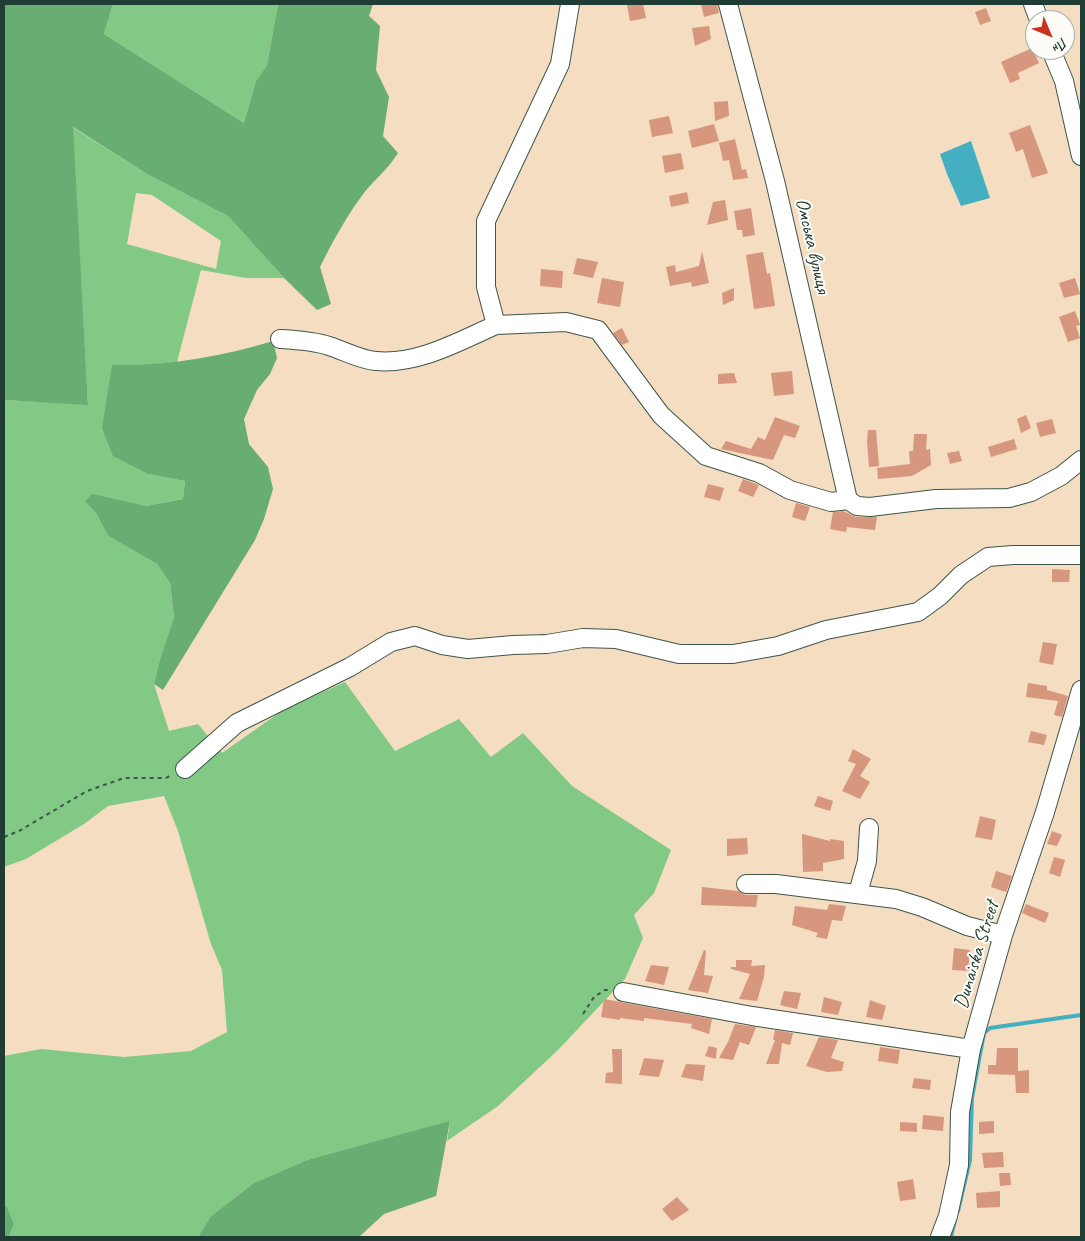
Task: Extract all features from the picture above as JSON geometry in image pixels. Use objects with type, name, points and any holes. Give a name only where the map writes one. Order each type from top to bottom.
[{"type":"street","points":[[496,325],[486,287],[486,221],[560,64],[570,4]]},
{"type":"street","name":"Омська вулиця","points":[[728,4],[775,181],[848,500]]},
{"type":"street","points":[[1055,60],[1064,80],[1081,156]]},
{"type":"street","points":[[280,338],[328,345],[347,354],[375,361],[399,362],[430,353],[496,325],[566,322],[598,330],[661,416],[706,456],[760,473],[790,490],[831,502],[848,500],[857,506],[870,507],[936,499],[1009,498],[1031,492],[1061,476],[1081,460]]},
{"type":"street","points":[[185,769],[237,723],[350,667],[391,642],[415,636],[442,645],[468,649],[547,644],[583,638],[616,639],[679,654],[733,654],[778,646],[826,630],[918,612],[940,596],[961,575],[988,557],[1081,555]]},
{"type":"street","name":"Dunaiska Street","points":[[940,1237],[948,1216],[959,1165],[960,1112],[971,1049],[1003,935],[1045,812],[1081,690]]},
{"type":"street","points":[[858,893],[867,861],[868,828]]},
{"type":"street","points":[[746,884],[776,884],[896,899],[922,907],[966,926],[1003,935]]},
{"type":"street","points":[[623,992],[762,1018],[971,1049]]},
{"type":"path","points":[[4,837],[87,791],[124,778],[166,778],[185,769]]},
{"type":"path","points":[[583,1014],[594,997],[605,990],[623,992]]},
{"type":"green space","points":[[4,4],[113,4],[104,34],[244,123],[256,81],[267,65],[278,4],[373,4],[369,16],[380,26],[376,70],[389,97],[383,136],[398,153],[355,205],[320,267],[331,304],[317,310],[284,278],[228,216],[147,174],[73,127],[88,405],[4,400]]},
{"type":"green space","points":[[113,4],[278,4],[267,65],[256,81],[244,123],[104,34]]},
{"type":"green space","points":[[72,127],[147,174],[228,216],[284,278],[246,278],[201,270],[177,362],[141,366],[112,365],[148,474],[185,481],[183,499],[146,506],[120,502],[96,513],[108,536],[157,564],[170,583],[174,617],[154,684],[169,731],[198,724],[222,753],[283,710],[345,682],[395,751],[459,719],[491,757],[523,733],[572,786],[671,850],[654,893],[634,915],[643,938],[625,979],[558,1050],[498,1106],[447,1141],[450,1122],[307,1160],[254,1183],[211,1216],[198,1237],[9,1237],[14,1224],[7,1207],[4,1205],[4,1056],[41,1049],[124,1057],[191,1051],[227,1032],[222,970],[211,944],[178,831],[164,796],[108,806],[84,824],[26,859],[4,867],[4,400],[88,404]],"holes":[[[136,193],[152,195],[221,241],[216,269],[127,244]]]},
{"type":"green space","points":[[273,341],[277,358],[270,374],[257,390],[244,419],[249,444],[268,467],[273,489],[264,519],[255,540],[163,690],[154,684],[174,617],[170,583],[157,564],[108,536],[96,513],[85,501],[92,494],[146,506],[183,499],[185,481],[148,474],[113,456],[102,428],[112,365],[173,362],[233,352]]},
{"type":"green space","points":[[450,1121],[436,1196],[384,1214],[359,1237],[198,1237],[211,1216],[254,1183],[307,1160]]},
{"type":"green space","points":[[4,1205],[7,1207],[14,1224],[9,1237],[4,1237]]},
{"type":"water","points":[[971,141],[990,198],[961,206],[940,154]]},
{"type":"building","points":[[643,4],[646,18],[630,21],[627,5]]},
{"type":"building","points":[[701,4],[717,4],[719,13],[704,17]]},
{"type":"building","points":[[986,8],[991,21],[980,25],[975,12]]},
{"type":"building","points":[[709,26],[711,39],[695,46],[692,28]]},
{"type":"building","points":[[1025,51],[1025,60],[1038,60],[1039,63],[1018,73],[1020,79],[1010,83],[1001,62]]},
{"type":"building","points":[[728,101],[729,116],[715,121],[714,102]]},
{"type":"building","points":[[669,116],[673,133],[652,137],[649,120]]},
{"type":"building","points":[[714,124],[719,141],[692,148],[688,131]]},
{"type":"building","points":[[1030,125],[1048,173],[1032,178],[1023,149],[1016,152],[1009,133]]},
{"type":"building","points":[[735,139],[742,170],[746,169],[748,178],[733,180],[729,160],[723,161],[719,143]]},
{"type":"building","points":[[681,153],[684,169],[665,173],[662,156]]},
{"type":"building","points":[[687,192],[689,203],[671,207],[669,196]]},
{"type":"building","points":[[725,200],[728,220],[707,225],[713,202]]},
{"type":"building","points":[[751,208],[755,235],[743,237],[742,230],[737,230],[734,211]]},
{"type":"building","points":[[702,251],[709,283],[692,287],[691,282],[670,286],[666,267],[675,265],[676,272],[699,266]]},
{"type":"building","points":[[763,252],[767,274],[770,273],[775,306],[754,309],[746,255]]},
{"type":"building","points":[[577,258],[598,262],[593,278],[573,274]]},
{"type":"building","points":[[541,269],[563,271],[562,288],[540,286]]},
{"type":"building","points":[[602,278],[624,282],[620,307],[597,303]]},
{"type":"building","points":[[1075,278],[1080,294],[1064,298],[1059,283]]},
{"type":"building","points":[[734,288],[734,300],[723,305],[722,293]]},
{"type":"building","points":[[1075,311],[1080,325],[1076,326],[1080,338],[1068,342],[1059,317]]},
{"type":"building","points":[[622,328],[629,342],[622,345],[613,333]]},
{"type":"building","points":[[792,371],[794,394],[774,396],[771,373]]},
{"type":"building","points":[[734,373],[737,383],[718,384],[718,374]]},
{"type":"building","points":[[1026,415],[1031,428],[1021,433],[1017,419]]},
{"type":"building","points":[[775,417],[800,426],[795,438],[784,435],[773,460],[721,449],[726,441],[751,449],[758,437],[765,440]]},
{"type":"building","points":[[1052,419],[1056,433],[1040,437],[1036,423]]},
{"type":"building","points":[[868,430],[876,430],[879,466],[869,467]]},
{"type":"building","points":[[914,434],[927,434],[926,450],[930,449],[931,465],[912,476],[878,479],[877,468],[910,464],[909,451],[913,451]]},
{"type":"building","points":[[1014,439],[1017,449],[991,457],[988,447]]},
{"type":"building","points":[[959,451],[962,461],[950,464],[947,453]]},
{"type":"building","points":[[743,479],[759,485],[753,497],[738,491]]},
{"type":"building","points":[[708,484],[724,488],[720,501],[704,497]]},
{"type":"building","points":[[796,503],[810,507],[805,521],[792,517]]},
{"type":"building","points":[[843,511],[856,517],[877,517],[875,530],[847,527],[846,532],[830,529],[833,512]]},
{"type":"building","points":[[1052,569],[1070,570],[1069,582],[1052,582]]},
{"type":"building","points":[[1043,642],[1057,644],[1053,665],[1039,662]]},
{"type":"building","points":[[1028,683],[1047,686],[1047,690],[1068,696],[1062,717],[1054,715],[1058,701],[1026,697]]},
{"type":"building","points":[[1031,731],[1047,735],[1044,745],[1028,742]]},
{"type":"building","points":[[853,749],[871,759],[860,776],[870,782],[860,799],[842,791],[856,764],[848,761]]},
{"type":"building","points":[[818,796],[833,801],[830,811],[814,806]]},
{"type":"building","points":[[980,816],[996,820],[992,840],[975,837]]},
{"type":"building","points":[[1052,831],[1062,835],[1057,846],[1047,844]]},
{"type":"building","points":[[802,834],[830,841],[830,839],[844,841],[844,859],[823,863],[823,871],[803,872]]},
{"type":"building","points":[[747,838],[748,854],[727,856],[727,839]]},
{"type":"building","points":[[1054,857],[1065,860],[1060,877],[1049,873]]},
{"type":"building","points":[[996,871],[1012,876],[1006,892],[991,887]]},
{"type":"building","points":[[702,887],[738,891],[746,895],[758,895],[756,907],[701,905]]},
{"type":"building","points":[[829,904],[846,906],[842,921],[832,920],[827,939],[816,937],[818,933],[792,925],[795,906],[827,910]]},
{"type":"building","points":[[1026,904],[1049,913],[1045,923],[1022,913]]},
{"type":"building","points":[[954,948],[970,950],[968,971],[952,970]]},
{"type":"building","points":[[704,950],[706,951],[704,975],[713,976],[708,993],[688,990]]},
{"type":"building","points":[[736,960],[752,960],[751,966],[765,965],[764,977],[757,1001],[739,999],[750,974],[731,969],[731,967],[736,967]]},
{"type":"building","points":[[651,965],[669,967],[664,985],[645,981]]},
{"type":"building","points":[[784,991],[801,993],[797,1009],[780,1005]]},
{"type":"building","points":[[824,997],[842,1002],[838,1015],[821,1012]]},
{"type":"building","points":[[604,999],[712,1019],[709,1034],[691,1028],[692,1024],[644,1018],[644,1021],[601,1017]]},
{"type":"building","points":[[870,1000],[886,1006],[882,1020],[866,1017]]},
{"type":"building","points":[[735,1024],[756,1027],[749,1045],[740,1042],[733,1060],[719,1058],[728,1042]]},
{"type":"building","points":[[775,1030],[793,1033],[790,1045],[782,1043],[779,1064],[766,1064],[775,1040],[773,1040]]},
{"type":"building","points":[[819,1037],[838,1040],[831,1058],[844,1062],[842,1071],[827,1072],[806,1066]]},
{"type":"building","points":[[709,1046],[717,1048],[716,1059],[705,1056]]},
{"type":"building","points":[[880,1047],[900,1050],[898,1064],[878,1061]]},
{"type":"building","points":[[997,1048],[1018,1048],[1018,1071],[1029,1070],[1029,1093],[1016,1093],[1015,1075],[988,1074],[988,1065],[996,1065]]},
{"type":"building","points":[[612,1049],[622,1049],[622,1084],[605,1083],[606,1073],[613,1072]]},
{"type":"building","points":[[644,1058],[664,1060],[659,1077],[639,1075]]},
{"type":"building","points":[[686,1064],[705,1065],[703,1081],[681,1077]]},
{"type":"building","points":[[914,1078],[931,1080],[930,1090],[912,1088]]},
{"type":"building","points":[[923,1115],[944,1117],[943,1131],[922,1129]]},
{"type":"building","points":[[994,1121],[994,1133],[979,1134],[979,1122]]},
{"type":"building","points":[[900,1122],[917,1123],[917,1132],[900,1131]]},
{"type":"building","points":[[1003,1152],[1004,1167],[984,1168],[982,1153]]},
{"type":"building","points":[[999,1173],[1010,1173],[1011,1185],[1000,1186]]},
{"type":"building","points":[[913,1179],[916,1199],[900,1201],[897,1182]]},
{"type":"building","points":[[1000,1191],[1000,1207],[977,1208],[976,1193]]},
{"type":"building","points":[[677,1197],[689,1210],[672,1221],[662,1209]]},
{"type":"waterway","points":[[958,1211],[970,1160],[972,1098],[984,1033],[990,1028],[1081,1015]]},
{"type":"waterway","points":[[951,1237],[955,1220]]}]
